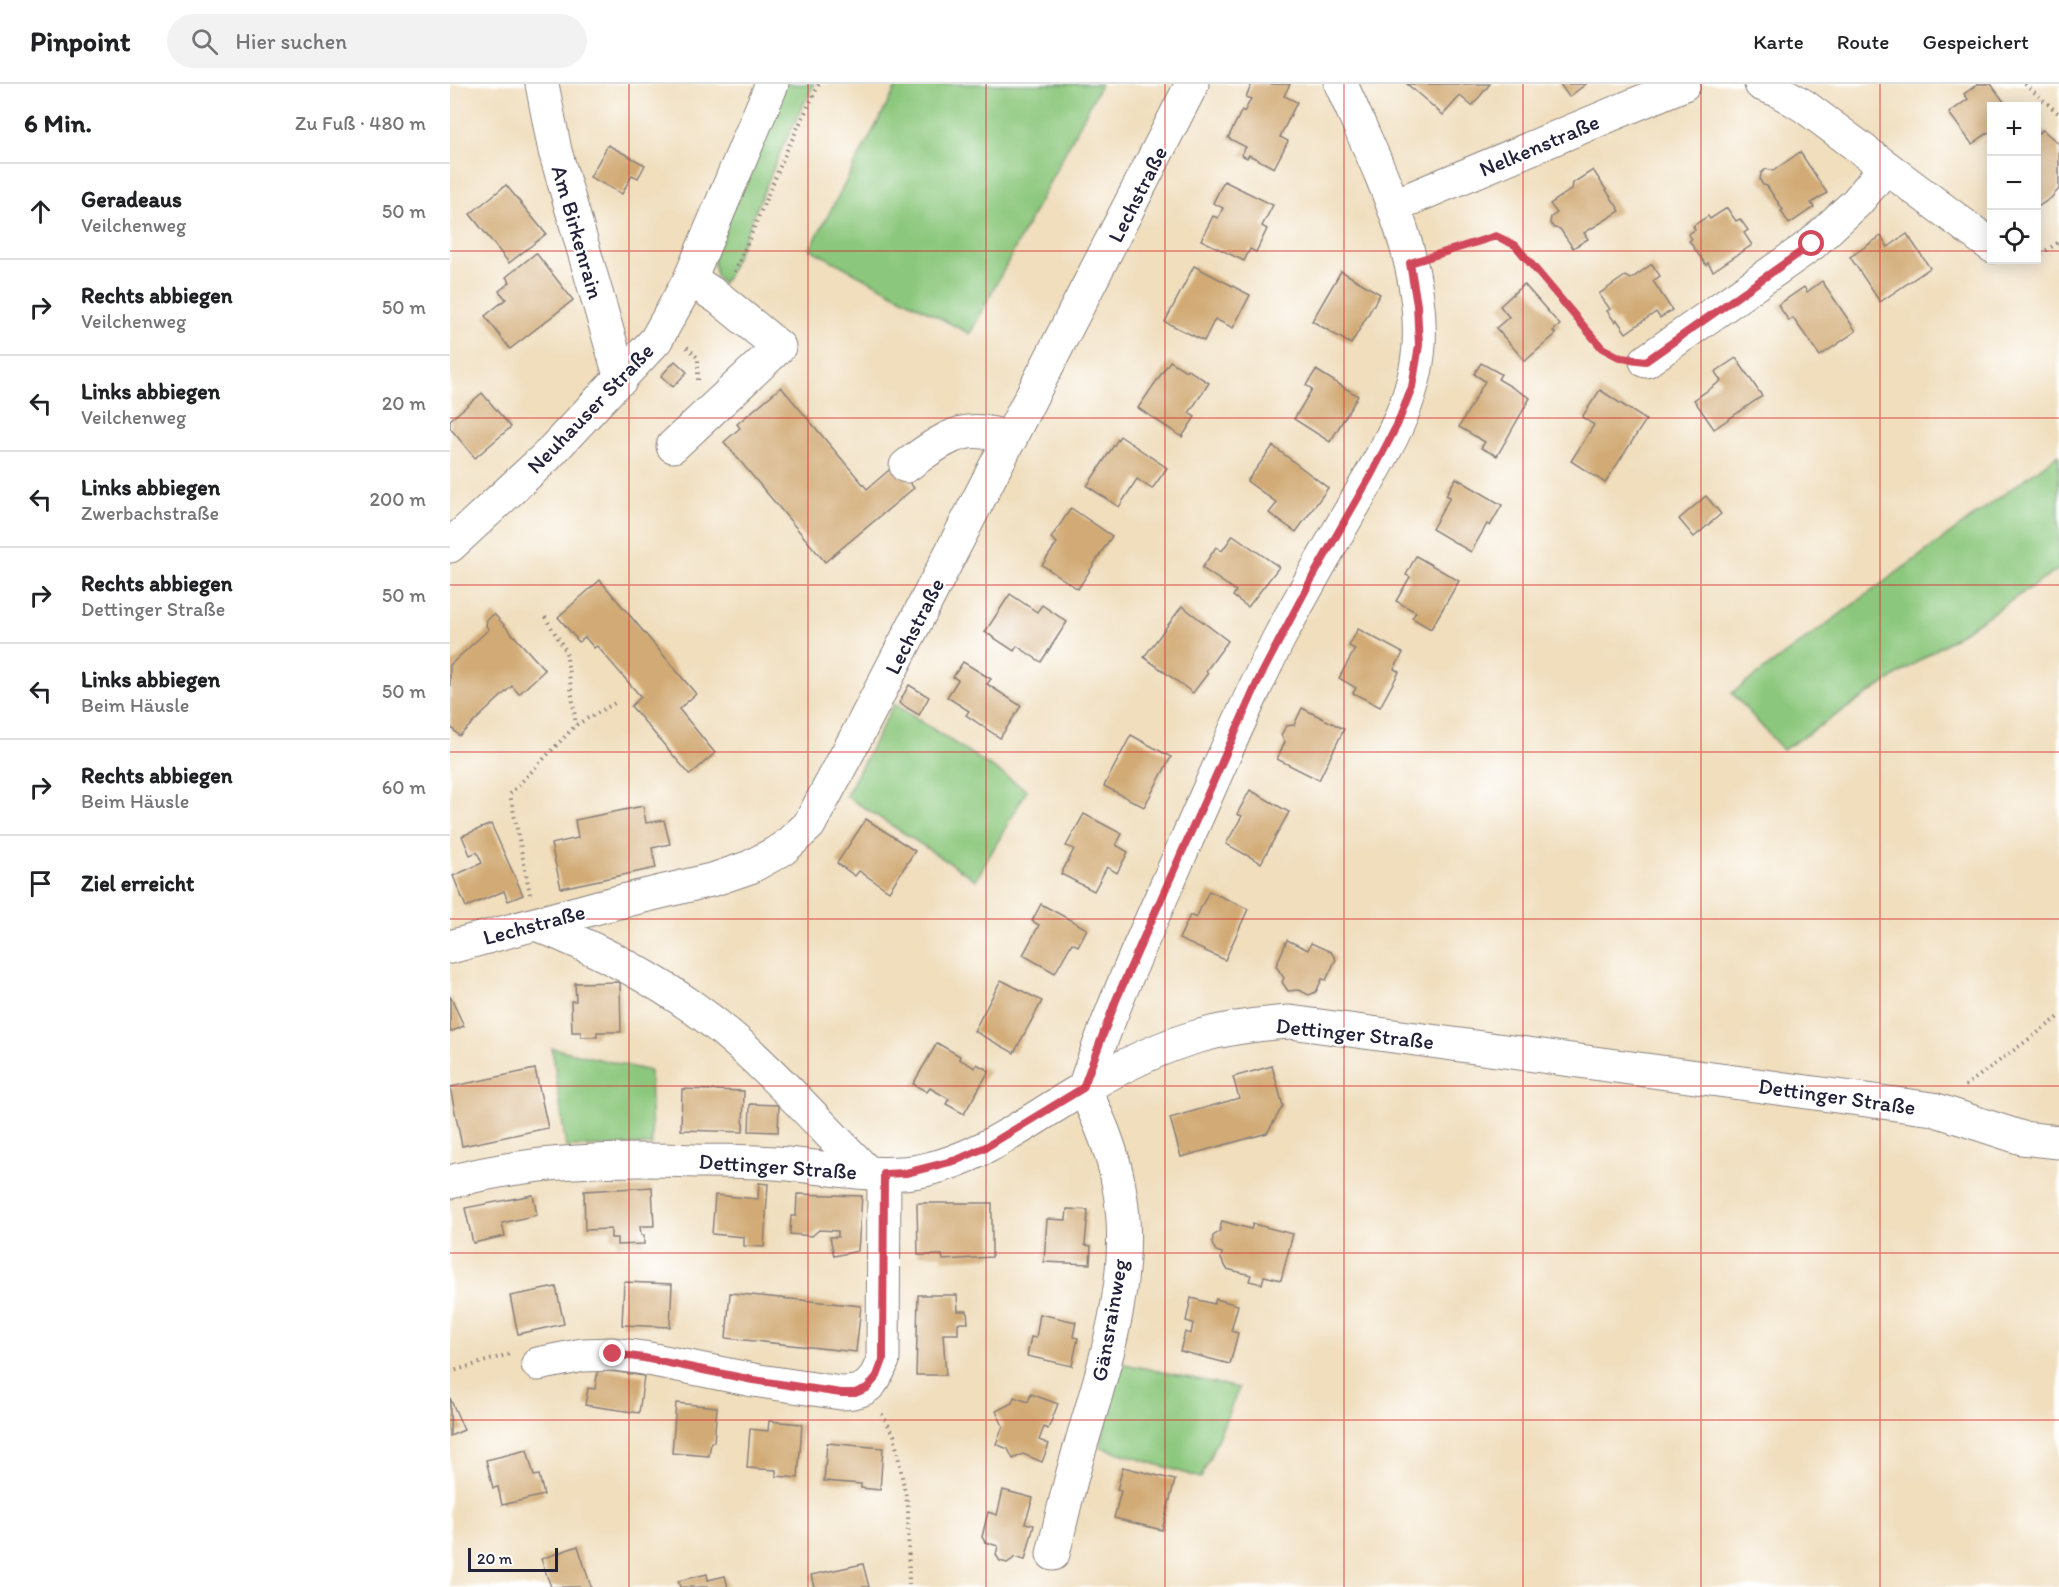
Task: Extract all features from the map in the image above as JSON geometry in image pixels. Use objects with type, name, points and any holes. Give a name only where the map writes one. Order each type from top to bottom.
[{"type":"street","name":"Am Birkenrain","points":[[543,84],[555,151],[621,379]]},
{"type":"street","name":"Neuhauser Straße","points":[[450,546],[546,457],[656,340],[690,279],[772,84]]},
{"type":"street","name":"Lechstraße","points":[[450,947],[715,879],[750,867],[783,849],[809,825],[1192,84]]},
{"type":"street","points":[[1083,1088],[1116,1000],[1259,679],[1311,580],[1371,475],[1397,425],[1412,387],[1419,345],[1417,305],[1404,237],[1341,84]]},
{"type":"street","name":"Nelkenstraße","points":[[1393,206],[1684,84]]},
{"type":"street","points":[[1761,84],[1777,90],[1804,106],[1987,242]]},
{"type":"street","points":[[1646,361],[1812,244],[1857,202],[1886,167]]},
{"type":"street","points":[[673,447],[779,347],[719,298],[690,279]]},
{"type":"street","points":[[906,466],[945,440],[967,431],[992,433],[1011,438]]},
{"type":"street","points":[[536,924],[620,962],[650,978],[692,1007],[737,1041],[875,1173],[883,1360],[877,1376],[867,1388],[855,1393],[753,1380],[613,1354],[583,1355],[538,1364]]},
{"type":"street","name":"Dettinger Straße","points":[[450,1182],[515,1168],[608,1160],[775,1163],[875,1173],[906,1173],[957,1160],[986,1147],[1083,1088],[1150,1055],[1195,1037],[1232,1028],[1290,1022],[1933,1109],[2022,1138],[2059,1142]]},
{"type":"street","name":"Gänsrainweg","points":[[1053,1554],[1073,1472],[1109,1344],[1123,1257],[1122,1209],[1114,1165],[1101,1124],[1083,1088]]},
{"type":"path","points":[[719,298],[732,279],[787,150],[819,84]]},
{"type":"path","points":[[2025,84],[2059,114]]},
{"type":"path","points":[[1410,263],[1496,236],[1515,245],[1602,348],[1621,358],[1646,361]]},
{"type":"path","points":[[2041,254],[2059,242]]},
{"type":"path","points":[[545,617],[566,651],[576,725]]},
{"type":"path","points":[[536,924],[510,794],[576,725],[615,703]]},
{"type":"path","points":[[1933,1109],[2059,1017]]},
{"type":"path","points":[[450,1372],[508,1354],[522,1356],[538,1364]]},
{"type":"path","points":[[867,1388],[894,1435],[908,1507],[909,1587]]},
{"type":"green space","points":[[785,84],[814,84],[782,148],[728,276],[722,284],[716,276],[713,257]]},
{"type":"green space","points":[[898,84],[1101,84],[970,334],[810,249]]},
{"type":"green space","points":[[2059,454],[2059,569],[1783,750],[1732,693]]},
{"type":"green space","points":[[894,704],[1027,790],[976,880],[846,796]]},
{"type":"green space","points":[[552,1048],[650,1071],[652,1145],[566,1147]]},
{"type":"green space","points":[[1120,1363],[1239,1388],[1201,1478],[1100,1447]]},
{"type":"building","points":[[1252,84],[1290,84],[1284,96],[1297,102],[1280,137],[1288,141],[1274,168],[1249,155],[1247,158],[1241,155],[1246,147],[1228,138],[1242,110],[1244,112],[1251,99],[1246,97]]},
{"type":"building","points":[[1407,84],[1490,84],[1472,106],[1460,96],[1443,115]]},
{"type":"building","points":[[1560,84],[1586,84],[1569,97]]},
{"type":"building","points":[[1978,84],[1991,84],[2004,102],[1987,102],[1987,134],[1972,144],[1949,113],[1968,99],[1964,94]]},
{"type":"building","points":[[2043,130],[2059,144],[2059,189],[2041,205],[2041,156],[2041,131]]},
{"type":"building","points":[[608,145],[645,165],[638,178],[632,175],[622,194],[590,177]]},
{"type":"building","points":[[1800,152],[1827,193],[1811,203],[1814,207],[1789,224],[1781,211],[1783,210],[1767,186],[1763,185],[1760,180],[1761,173],[1766,169],[1773,171]]},
{"type":"building","points":[[1593,170],[1620,211],[1584,233],[1588,239],[1573,248],[1560,229],[1554,228],[1550,223],[1551,217],[1557,213],[1550,204],[1572,189],[1573,183]]},
{"type":"building","points":[[1224,181],[1273,205],[1262,226],[1267,229],[1256,252],[1250,249],[1244,261],[1201,240],[1213,216],[1218,218],[1223,208],[1213,203]]},
{"type":"building","points":[[506,185],[546,234],[509,263],[470,214]]},
{"type":"building","points":[[1727,208],[1736,221],[1740,219],[1748,230],[1744,233],[1752,245],[1713,271],[1689,241],[1692,239],[1688,234],[1695,230],[1693,226],[1708,216],[1710,219]]},
{"type":"building","points":[[1907,234],[1930,268],[1880,302],[1850,257],[1881,236],[1888,247]]},
{"type":"building","points":[[536,253],[573,300],[510,349],[485,316],[506,299],[499,291],[510,282],[506,277]]},
{"type":"building","points":[[1652,264],[1660,276],[1653,281],[1672,310],[1660,318],[1656,312],[1626,333],[1607,311],[1610,309],[1599,294],[1625,276],[1631,279]]},
{"type":"building","points":[[1194,266],[1250,295],[1233,328],[1215,319],[1204,341],[1165,322]]},
{"type":"building","points":[[1341,271],[1380,294],[1351,344],[1312,321]]},
{"type":"building","points":[[1822,281],[1856,331],[1820,356],[1793,318],[1789,321],[1778,305],[1804,287],[1807,292]]},
{"type":"building","points":[[1524,284],[1560,325],[1553,331],[1556,334],[1525,361],[1496,328],[1509,317],[1500,306]]},
{"type":"building","points":[[1736,358],[1762,396],[1714,429],[1694,400],[1721,381],[1715,372]]},
{"type":"building","points":[[675,361],[687,372],[673,387],[661,376]]},
{"type":"building","points":[[1170,361],[1209,383],[1189,413],[1195,417],[1182,437],[1138,408]]},
{"type":"building","points":[[1481,363],[1501,374],[1498,379],[1530,398],[1497,456],[1481,448],[1485,442],[1459,427],[1485,381],[1474,374]]},
{"type":"building","points":[[1316,370],[1358,396],[1330,442],[1294,419],[1312,389],[1306,385]]},
{"type":"building","points":[[781,387],[867,489],[895,465],[914,488],[825,562],[724,442],[740,428],[737,424]]},
{"type":"building","points":[[1600,390],[1646,420],[1605,483],[1571,461],[1594,425],[1582,417]]},
{"type":"building","points":[[482,393],[511,427],[475,458],[450,428],[450,420]]},
{"type":"building","points":[[1120,436],[1167,468],[1152,489],[1137,479],[1119,507],[1087,486]]},
{"type":"building","points":[[1273,446],[1328,488],[1296,532],[1269,513],[1277,503],[1247,481]]},
{"type":"building","points":[[1456,478],[1502,505],[1490,526],[1487,524],[1471,552],[1432,529],[1450,497],[1446,495]]},
{"type":"building","points":[[1706,496],[1721,514],[1694,537],[1679,519]]},
{"type":"building","points":[[1071,508],[1112,536],[1078,589],[1042,565],[1057,543],[1051,538]]},
{"type":"building","points":[[1233,535],[1279,567],[1248,607],[1233,596],[1236,591],[1202,568],[1216,547],[1222,551]]},
{"type":"building","points":[[1416,556],[1459,581],[1431,629],[1412,618],[1416,612],[1396,601],[1410,577],[1406,575]]},
{"type":"building","points":[[600,580],[696,694],[679,709],[715,753],[690,775],[631,706],[641,697],[597,646],[594,648],[585,637],[579,642],[558,617]]},
{"type":"building","points":[[1010,594],[1037,612],[1042,605],[1067,622],[1041,662],[1017,646],[1014,651],[985,632]]},
{"type":"building","points":[[1182,606],[1228,641],[1193,693],[1144,657]]},
{"type":"building","points":[[494,614],[545,670],[519,694],[512,686],[459,736],[450,726],[450,665],[489,629],[486,626],[487,620]]},
{"type":"building","points":[[1358,629],[1403,653],[1394,669],[1399,672],[1380,707],[1353,693],[1356,688],[1339,678],[1355,649],[1349,646]]},
{"type":"building","points":[[963,662],[991,679],[987,684],[1021,706],[1000,738],[966,715],[969,711],[947,697],[958,680],[953,677]]},
{"type":"building","points":[[909,685],[929,697],[919,715],[899,703]]},
{"type":"building","points":[[1302,708],[1344,729],[1319,780],[1277,759],[1285,742],[1281,735],[1286,726],[1294,725]]},
{"type":"building","points":[[1131,735],[1171,757],[1144,807],[1104,786]]},
{"type":"building","points":[[1250,790],[1289,812],[1261,863],[1226,844],[1242,816],[1237,814]]},
{"type":"building","points":[[643,806],[646,823],[664,820],[670,844],[652,848],[656,868],[561,888],[551,844],[578,838],[575,820]]},
{"type":"building","points":[[1084,814],[1122,834],[1116,845],[1128,852],[1117,873],[1107,867],[1094,891],[1061,874],[1074,849],[1066,846]]},
{"type":"building","points":[[866,819],[915,851],[889,891],[859,871],[855,876],[837,863]]},
{"type":"building","points":[[491,824],[523,895],[508,901],[504,891],[466,907],[453,876],[482,863],[477,852],[470,855],[462,836]]},
{"type":"building","points":[[1209,891],[1248,909],[1225,960],[1179,939],[1190,915],[1196,918]]},
{"type":"building","points":[[1041,904],[1087,929],[1078,946],[1072,943],[1055,973],[1023,955],[1039,925],[1032,921]]},
{"type":"building","points":[[1287,940],[1308,950],[1311,943],[1331,952],[1336,959],[1326,980],[1322,979],[1316,992],[1309,995],[1299,990],[1288,991],[1282,982],[1284,978],[1276,966]]},
{"type":"building","points":[[1001,980],[1042,1001],[1014,1053],[974,1031]]},
{"type":"building","points":[[620,982],[621,1032],[597,1032],[597,1037],[581,1037],[581,1032],[572,1032],[571,1001],[576,1001],[575,983]]},
{"type":"building","points":[[450,996],[464,1026],[450,1032]]},
{"type":"building","points":[[937,1043],[975,1068],[977,1064],[989,1071],[964,1114],[946,1104],[949,1099],[930,1088],[927,1092],[913,1084]]},
{"type":"building","points":[[1272,1066],[1283,1106],[1267,1133],[1181,1157],[1170,1118],[1239,1098],[1233,1077]]},
{"type":"building","points":[[535,1069],[548,1128],[462,1146],[450,1087]]},
{"type":"building","points":[[682,1089],[744,1091],[743,1132],[681,1130]]},
{"type":"building","points":[[750,1104],[779,1105],[778,1132],[749,1131]]},
{"type":"building","points":[[759,1183],[768,1184],[764,1247],[744,1246],[744,1237],[712,1234],[715,1195],[758,1199]]},
{"type":"building","points":[[652,1187],[654,1226],[640,1226],[641,1235],[644,1235],[644,1244],[617,1245],[617,1238],[611,1238],[611,1229],[585,1230],[584,1191]]},
{"type":"building","points":[[797,1194],[862,1196],[858,1251],[834,1256],[830,1237],[838,1237],[838,1231],[819,1230],[812,1236],[790,1234],[791,1216],[796,1216]]},
{"type":"building","points":[[533,1195],[537,1215],[502,1223],[505,1236],[473,1243],[465,1208]]},
{"type":"building","points":[[917,1203],[992,1203],[992,1257],[943,1260],[942,1255],[918,1255]]},
{"type":"building","points":[[1067,1209],[1088,1210],[1085,1245],[1091,1246],[1090,1264],[1044,1262],[1047,1219],[1066,1220]]},
{"type":"building","points":[[1222,1221],[1251,1229],[1253,1224],[1293,1234],[1281,1280],[1264,1276],[1262,1284],[1249,1281],[1251,1275],[1227,1269],[1221,1259],[1222,1253],[1216,1251],[1212,1244],[1213,1236],[1219,1232]]},
{"type":"building","points":[[624,1282],[672,1284],[670,1327],[622,1325]]},
{"type":"building","points":[[556,1287],[564,1324],[518,1334],[510,1296]]},
{"type":"building","points":[[730,1293],[861,1306],[856,1352],[726,1338]]},
{"type":"building","points":[[918,1295],[957,1295],[958,1311],[967,1311],[968,1323],[958,1323],[958,1334],[943,1334],[946,1375],[916,1375]]},
{"type":"building","points":[[1191,1298],[1214,1304],[1216,1299],[1238,1305],[1231,1331],[1238,1333],[1230,1364],[1180,1351],[1185,1332],[1191,1334],[1193,1323],[1186,1321]]},
{"type":"building","points":[[1040,1314],[1076,1322],[1073,1337],[1078,1338],[1072,1366],[1027,1356],[1031,1337],[1036,1338]]},
{"type":"building","points":[[598,1369],[644,1376],[639,1413],[585,1405],[588,1388],[595,1389]]},
{"type":"building","points":[[1031,1394],[1058,1404],[1048,1429],[1044,1427],[1039,1440],[1049,1444],[1042,1462],[1023,1454],[1013,1459],[1008,1449],[996,1444],[1003,1426],[996,1411],[1012,1403],[1014,1397],[1028,1402]]},
{"type":"building","points":[[450,1398],[464,1430],[450,1436]]},
{"type":"building","points":[[676,1403],[717,1407],[714,1442],[711,1442],[709,1456],[672,1453]]},
{"type":"building","points":[[769,1421],[802,1424],[798,1478],[776,1476],[776,1470],[747,1468],[750,1429],[768,1431]]},
{"type":"building","points":[[827,1443],[883,1448],[880,1490],[861,1488],[861,1484],[824,1481]]},
{"type":"building","points":[[527,1450],[534,1476],[539,1475],[544,1495],[502,1505],[498,1487],[493,1488],[486,1460]]},
{"type":"building","points":[[1123,1467],[1175,1480],[1162,1530],[1114,1518],[1121,1491],[1117,1490]]},
{"type":"building","points":[[1003,1490],[1033,1498],[1025,1523],[1034,1525],[1025,1560],[1014,1557],[1007,1563],[1000,1561],[996,1555],[998,1546],[985,1542],[982,1537],[988,1512],[997,1515]]},
{"type":"building","points":[[578,1546],[591,1587],[551,1587],[541,1559]]},
{"type":"building","points":[[863,1564],[869,1587],[814,1587],[811,1575]]},
{"type":"building","points":[[707,1574],[708,1580],[725,1576],[728,1587],[680,1587],[678,1581]]},
{"type":"route","points":[[613,1354],[753,1380],[841,1393],[855,1393],[867,1388],[877,1376],[883,1360],[885,1329],[884,1174],[927,1169],[957,1160],[986,1147],[1083,1088],[1116,1000],[1259,679],[1397,425],[1412,387],[1419,345],[1417,305],[1410,263],[1496,236],[1515,245],[1602,348],[1621,358],[1646,361],[1812,244]]}]
